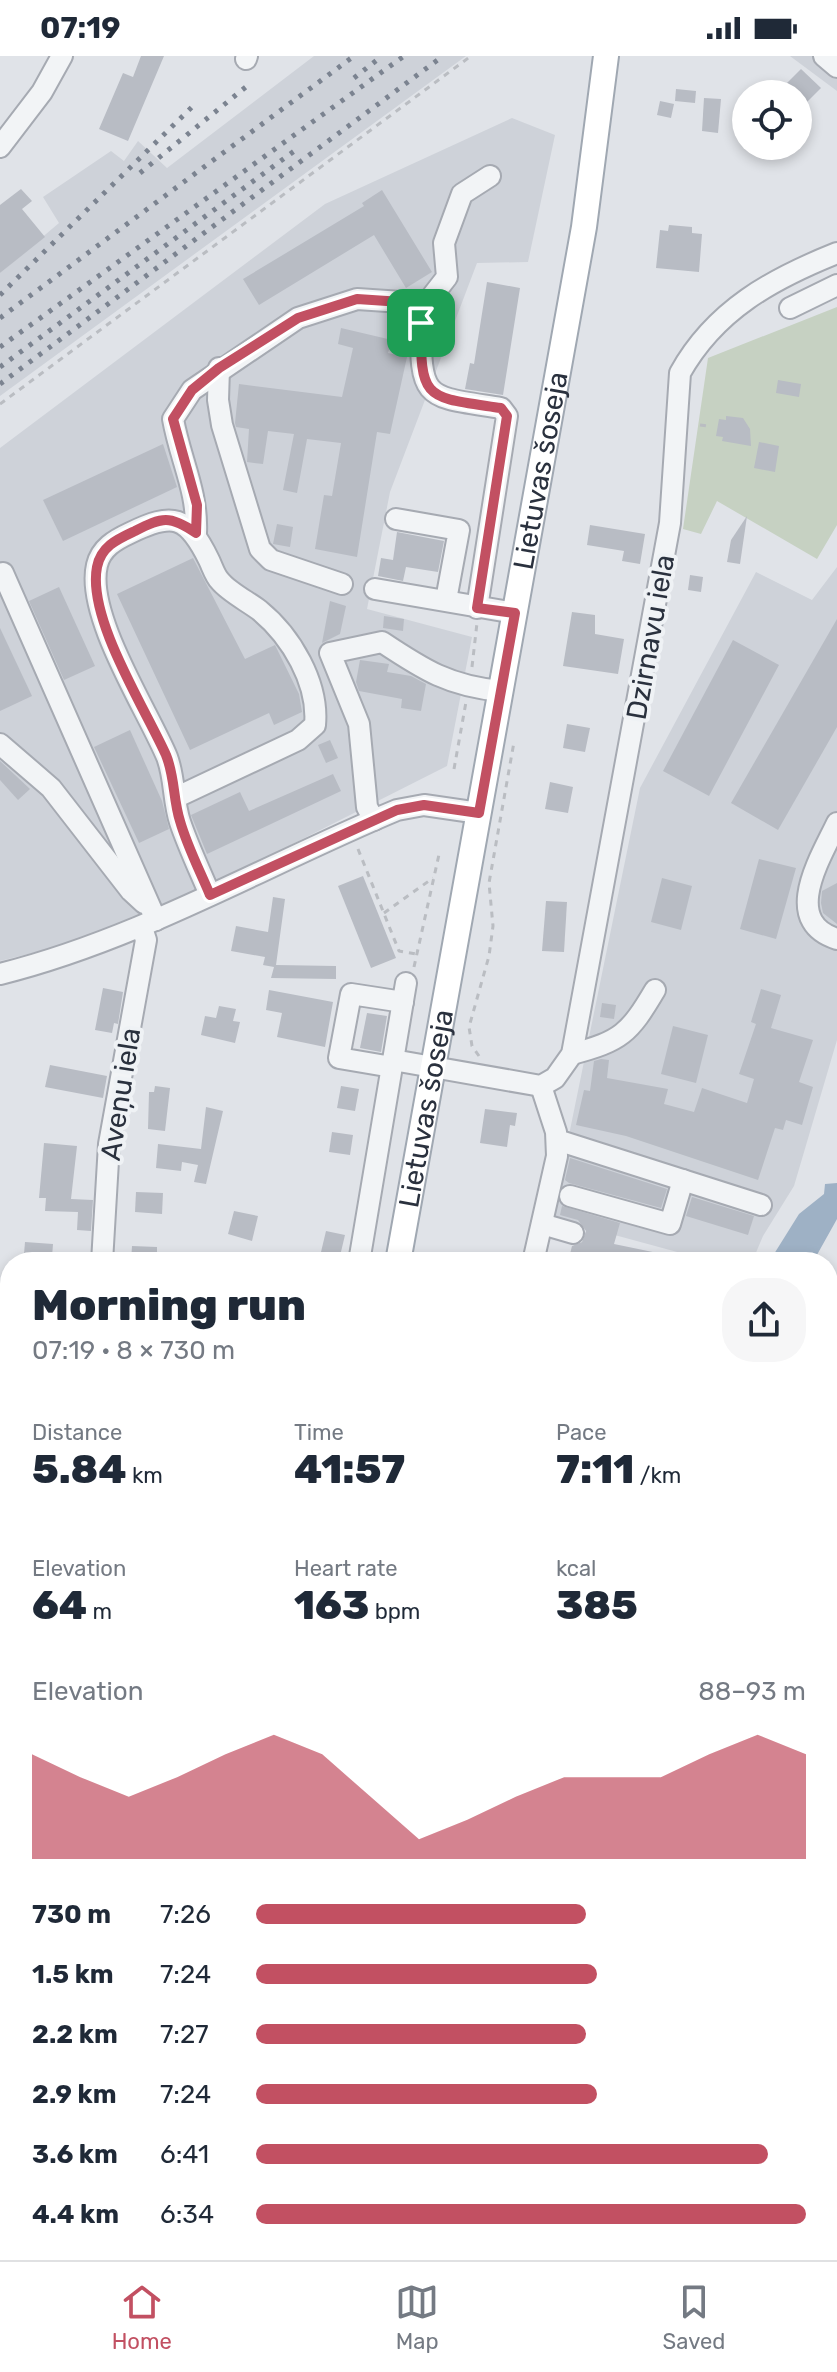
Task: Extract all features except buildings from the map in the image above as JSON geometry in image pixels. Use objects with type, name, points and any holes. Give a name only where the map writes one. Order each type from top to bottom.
[{"type":"main road","name":"Lietuvas šoseja","points":[[400,1252],[588,201],[606,56]]},
{"type":"street","points":[[0,147],[42,92],[62,56]]},
{"type":"street","points":[[477,608],[507,416],[501,408],[454,401],[433,393],[422,378],[421,323],[433,295],[447,277],[444,243],[462,194],[490,176]]},
{"type":"street","name":"Dzirnavu iela","points":[[572,1054],[670,523],[680,373],[689,357],[728,311],[771,281],[837,253]]},
{"type":"street","points":[[790,308],[837,285]]},
{"type":"street","points":[[196,533],[197,505],[173,419],[192,390],[219,368],[298,318],[357,299],[402,302],[421,323]]},
{"type":"street","points":[[219,368],[218,400],[222,425],[260,549],[271,560],[342,584]]},
{"type":"street","points":[[177,797],[298,740],[315,725],[316,707],[309,682],[291,646],[266,616],[220,582],[196,533],[177,519],[156,520],[109,543],[97,565],[97,595],[123,670],[167,757],[179,820],[210,895]]},
{"type":"street","points":[[396,519],[459,530],[446,600]]},
{"type":"street","points":[[3,573],[70,731],[120,833],[148,918]]},
{"type":"street","points":[[375,589],[515,613]]},
{"type":"street","points":[[374,820],[367,807],[359,724],[330,653],[382,642],[434,677],[469,688],[501,691]]},
{"type":"street","points":[[0,744],[51,788],[131,891],[148,918]]},
{"type":"street","points":[[0,974],[91,949],[148,918],[210,895],[397,810],[424,805],[479,813]]},
{"type":"street","points":[[837,823],[807,895],[812,920],[819,930],[837,939]]},
{"type":"street","name":"Aveņu iela","points":[[103,1252],[109,1144],[148,918]]},
{"type":"street","points":[[361,1252],[392,1064],[404,992],[351,994],[339,1058],[392,1064],[433,1068],[541,1086],[555,1078],[572,1054],[613,1043],[638,1019],[655,990]]},
{"type":"street","points":[[535,1252],[557,1156],[557,1140],[541,1086]]},
{"type":"street","points":[[557,1140],[761,1205]]},
{"type":"street","points":[[570,1196],[670,1224],[683,1180]]},
{"type":"street","points":[[542,1224],[573,1233]]},
{"type":"path","points":[[0,404],[471,56]]},
{"type":"path","points":[[700,425],[707,426]]},
{"type":"path","points":[[481,1059],[472,1046],[469,1027],[487,963],[493,926],[489,883],[514,742]]},
{"type":"path","points":[[454,769],[457,759]]},
{"type":"path","points":[[358,849],[399,951],[416,954]]},
{"type":"path","points":[[404,992],[412,977],[440,850]]},
{"type":"path","points":[[384,913],[434,877]]},
{"type":"path","points":[[424,925],[427,931]]},
{"type":"path","points":[[481,961],[487,963]]},
{"type":"shaded area","points":[[314,56],[466,56],[0,396],[0,273],[59,223],[43,197],[111,151],[124,161],[138,141],[167,168]]},
{"type":"shaded area","points":[[790,56],[837,56],[837,91]]},
{"type":"shaded area","points":[[512,118],[555,135],[528,262],[477,263],[390,492],[367,609],[472,637],[447,766],[227,877],[93,938],[0,961],[0,448],[325,204]]},
{"type":"shaded area","points":[[837,567],[837,1040],[794,1186],[756,1252],[677,1252],[552,1218],[640,788],[756,572],[812,600]]},
{"type":"green space","points":[[837,307],[837,525],[817,559],[717,501],[701,534],[683,529],[708,358]]},
{"type":"water","points":[[837,1183],[837,1219],[819,1252],[775,1252],[799,1214],[824,1194],[825,1184]]},
{"type":"railway","points":[[0,318],[354,56]]},
{"type":"railway","points":[[354,78],[382,56]]},
{"type":"railway","points":[[0,347],[404,56]]},
{"type":"railway","points":[[0,384],[443,56]]},
{"type":"railway","points":[[140,173],[247,86]]},
{"type":"railway","points":[[0,295],[193,106]]},
{"type":"railway","points":[[0,367],[297,149]]},
{"type":"route","points":[[357,299],[402,302],[421,323],[422,378],[433,393],[454,401],[501,408],[507,416],[477,608],[515,613],[479,813],[424,805],[397,810],[210,895],[179,820],[175,784],[167,757],[123,670],[97,595],[97,565],[109,543],[156,520],[177,519],[196,533],[197,505],[192,482],[177,445],[173,419],[192,390],[219,368],[298,318],[357,299]]}]
